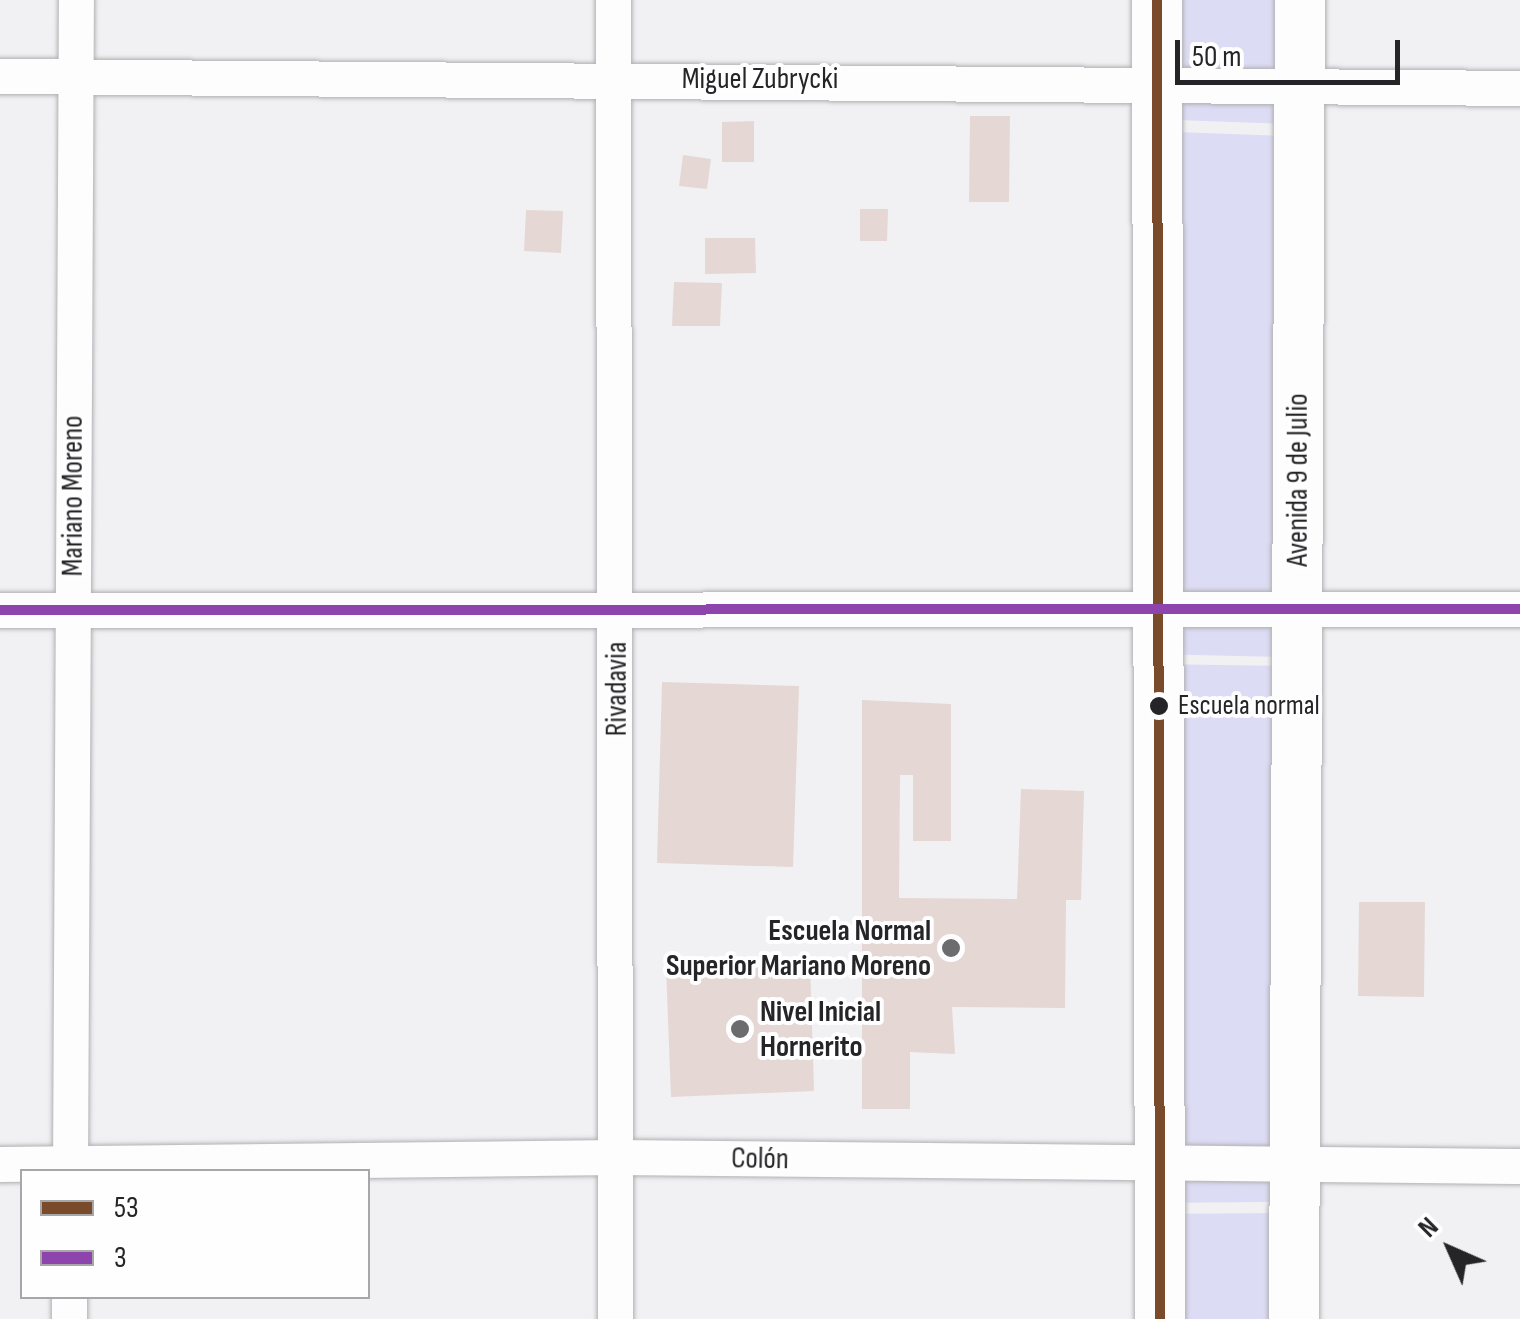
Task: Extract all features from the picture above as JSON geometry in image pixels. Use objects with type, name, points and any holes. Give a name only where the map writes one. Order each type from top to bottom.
[{"type":"main road","points":[[1158,0],[1160,1319]]},
{"type":"main road","name":"Avenida 9 de Julio","points":[[1294,1319],[1300,0]]},
{"type":"street","name":"Mariano Moreno","points":[[70,1168],[76,0]]},
{"type":"street","name":"Rivadavia","points":[[613,0],[617,610],[615,1319]]},
{"type":"street","name":"Miguel Zubrycki","points":[[0,76],[1158,81],[1300,88],[1520,88]]},
{"type":"street","points":[[0,610],[1520,610]]},
{"type":"street","name":"Colón","points":[[0,1164],[70,1168],[616,1156],[1520,1166]]},
{"type":"shaded area","points":[[1152,0],[1286,0],[1286,124],[1150,119]]},
{"type":"shaded area","points":[[1148,131],[1287,136],[1283,657],[1149,654]]},
{"type":"shaded area","points":[[1150,664],[1283,666],[1285,1202],[1152,1203]]},
{"type":"shaded area","points":[[1284,1213],[1284,1319],[1159,1319],[1152,1214]]},
{"type":"building","points":[[970,116],[1010,116],[1009,202],[969,202]]},
{"type":"building","points":[[754,121],[754,162],[722,162],[722,122]]},
{"type":"building","points":[[683,155],[711,159],[707,189],[679,186]]},
{"type":"building","points":[[860,209],[888,209],[887,241],[860,241]]},
{"type":"building","points":[[526,210],[563,211],[561,253],[524,251]]},
{"type":"building","points":[[705,238],[755,238],[756,273],[705,274]]},
{"type":"building","points":[[674,282],[722,283],[720,326],[672,326]]},
{"type":"building","points":[[662,682],[799,686],[793,867],[657,863]]},
{"type":"building","points":[[862,700],[951,704],[951,841],[913,841],[913,775],[900,775],[899,898],[1017,899],[1021,789],[1084,791],[1081,900],[1066,900],[1065,1008],[952,1007],[955,1054],[910,1052],[910,1109],[862,1109]]},
{"type":"building","points":[[1359,902],[1425,902],[1424,997],[1358,996]]},
{"type":"building","name":"Nivel Inicial Hornerito","points":[[810,962],[814,1091],[671,1097],[666,967]]},
{"type":"transit line","name":"53","points":[[1157,0],[1160,1319]]},
{"type":"transit line","name":"3","points":[[0,610],[1520,609]]},
{"type":"place","name":"Escuela normal","points":[[1159,706]]},
{"type":"place","name":"Escuela Normal Superior Mariano Moreno","points":[[951,948]]},
{"type":"place","name":"Nivel Inicial Hornerito","points":[[740,1029]]}]
